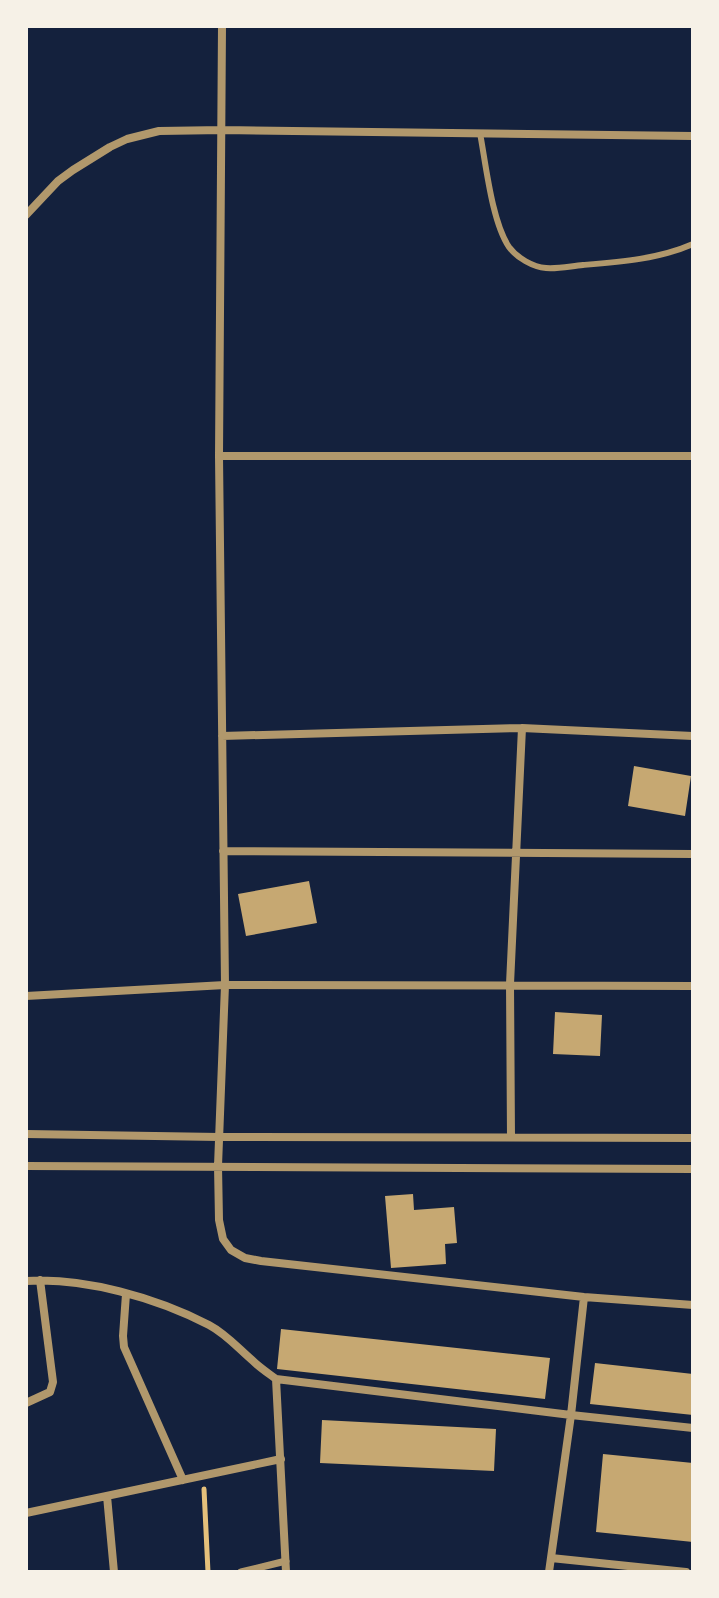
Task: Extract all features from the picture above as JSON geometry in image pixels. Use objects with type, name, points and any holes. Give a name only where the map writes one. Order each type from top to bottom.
[{"type":"street","points":[[222,26],[219,456],[225,985],[218,1166],[220,1233],[231,1250],[245,1258],[584,1297],[693,1305]]},
{"type":"street","points":[[26,215],[65,176],[110,147],[159,131],[693,136]]},
{"type":"street","points":[[219,456],[693,456]]},
{"type":"street","points":[[222,736],[522,728],[693,736]]},
{"type":"street","points":[[511,1137],[510,984],[522,728]]},
{"type":"street","points":[[223,851],[693,854]]},
{"type":"street","points":[[26,996],[225,985],[693,986]]},
{"type":"street","points":[[26,1134],[693,1138]]},
{"type":"street","points":[[26,1166],[693,1169]]},
{"type":"street","points":[[26,1403],[50,1392],[53,1382],[40,1280]]},
{"type":"street","points":[[26,1281],[82,1284],[136,1295],[210,1326],[276,1379],[693,1428]]},
{"type":"street","points":[[126,1294],[124,1347],[183,1480]]},
{"type":"street","points":[[549,1572],[584,1297]]},
{"type":"street","points":[[276,1379],[286,1572]]},
{"type":"street","points":[[26,1513],[281,1459]]},
{"type":"street","points":[[107,1496],[114,1572]]},
{"type":"street","points":[[551,1558],[686,1572]]},
{"type":"street","points":[[241,1572],[286,1561]]},
{"type":"lane","points":[[480,133],[502,233],[510,249],[521,259],[545,268],[607,264],[641,259],[693,244]]},
{"type":"path","points":[[203,1476],[208,1572]]},
{"type":"building","points":[[634,766],[691,776],[685,816],[628,806]]},
{"type":"building","points":[[309,881],[317,923],[246,936],[238,894]]},
{"type":"building","points":[[555,1012],[602,1015],[600,1056],[553,1054]]},
{"type":"building","points":[[413,1194],[414,1210],[454,1207],[457,1243],[445,1244],[446,1264],[391,1268],[385,1196]]},
{"type":"building","points":[[281,1329],[550,1358],[545,1399],[277,1369]]},
{"type":"building","points":[[595,1363],[693,1374],[693,1415],[590,1404]]},
{"type":"building","points":[[322,1420],[496,1429],[494,1471],[320,1463]]},
{"type":"building","points":[[603,1454],[693,1463],[693,1542],[596,1532]]}]
